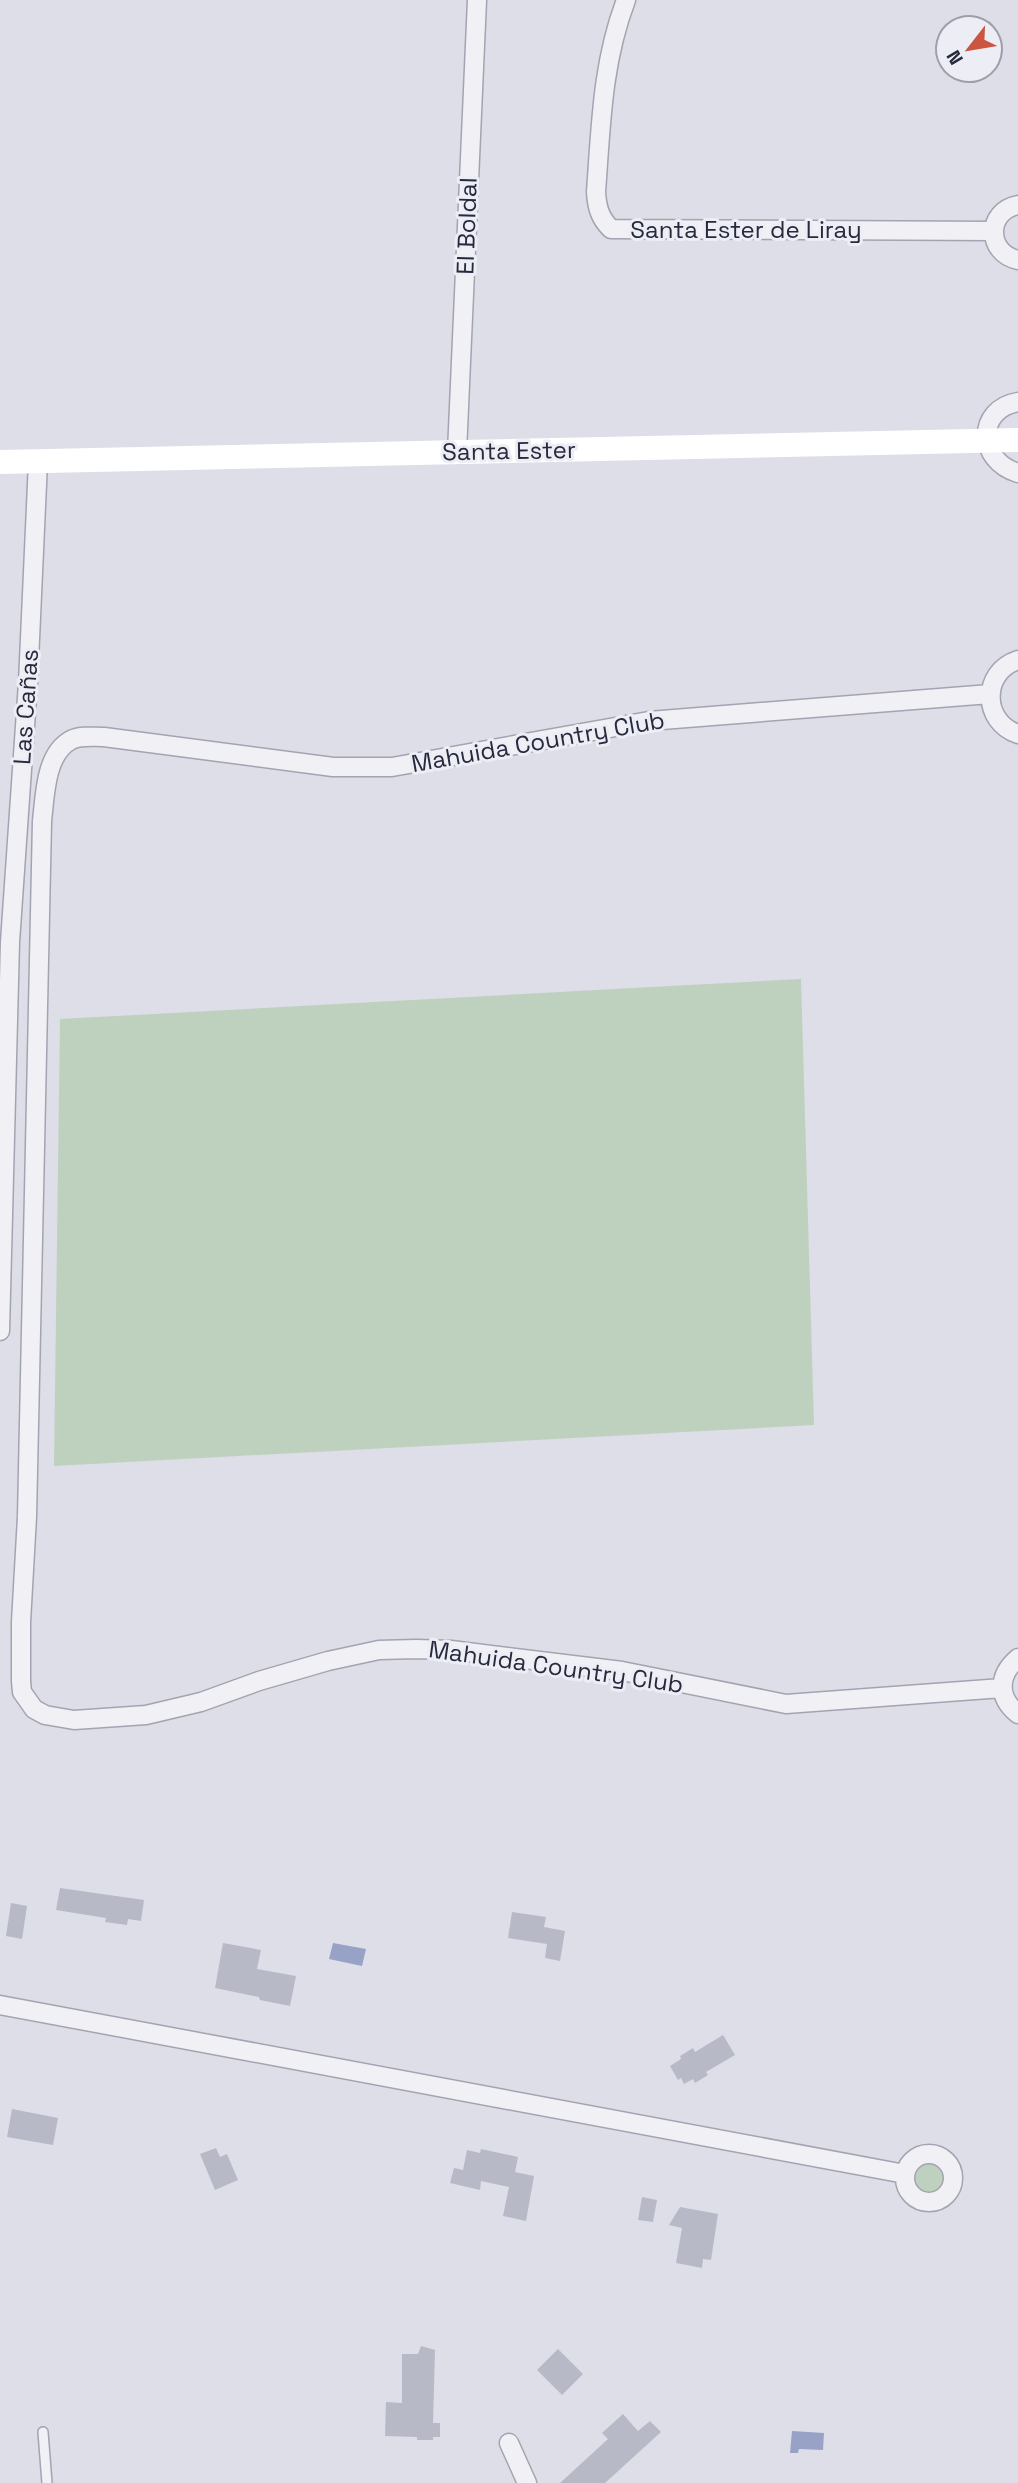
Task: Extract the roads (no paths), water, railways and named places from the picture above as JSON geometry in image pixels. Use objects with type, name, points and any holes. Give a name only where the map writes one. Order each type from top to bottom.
[{"type":"street","name":"El Boldal","points":[[457,452],[477,0]]},
{"type":"street","name":"Santa Ester de Liray","points":[[626,0],[616,27],[605,73],[596,192],[597,206],[603,221],[611,229],[993,231]]},
{"type":"street","points":[[1018,205],[1007,208],[1000,214],[993,231],[1003,254],[1018,260]]},
{"type":"street","points":[[1018,402],[1000,410],[992,418],[987,441],[990,453],[997,463],[1006,470],[1018,473]]},
{"type":"street","name":"Santa Ester","points":[[0,462],[1018,440]]},
{"type":"street","name":"Las Cañas","points":[[0,1331],[10,943],[28,683],[37,461]]},
{"type":"street","points":[[1018,660],[1005,666],[997,674],[989,694],[990,706],[995,716],[1002,725],[1018,733]]},
{"type":"street","name":"Mahuida Country Club","points":[[989,694],[649,721],[392,767],[333,767],[104,737],[87,736],[64,745],[54,760],[46,784],[42,821],[27,1517],[21,1622],[22,1692],[34,1709],[46,1715],[74,1720],[146,1715],[201,1702],[328,1661],[379,1650],[451,1650],[622,1671],[786,1704],[1002,1688]]},
{"type":"street","points":[[1018,1658],[1008,1666],[1003,1676],[1002,1688],[1004,1698],[1018,1714]]},
{"type":"street","points":[[0,2005],[905,2174]]},
{"type":"street","points":[[509,2442],[527,2483]]},
{"type":"lane","points":[[43,2432],[47,2483]]},
{"type":"water","points":[[333,1943],[366,1949],[362,1966],[329,1959]]},
{"type":"water","points":[[792,2431],[824,2433],[823,2450],[799,2449],[798,2453],[790,2453]]}]
